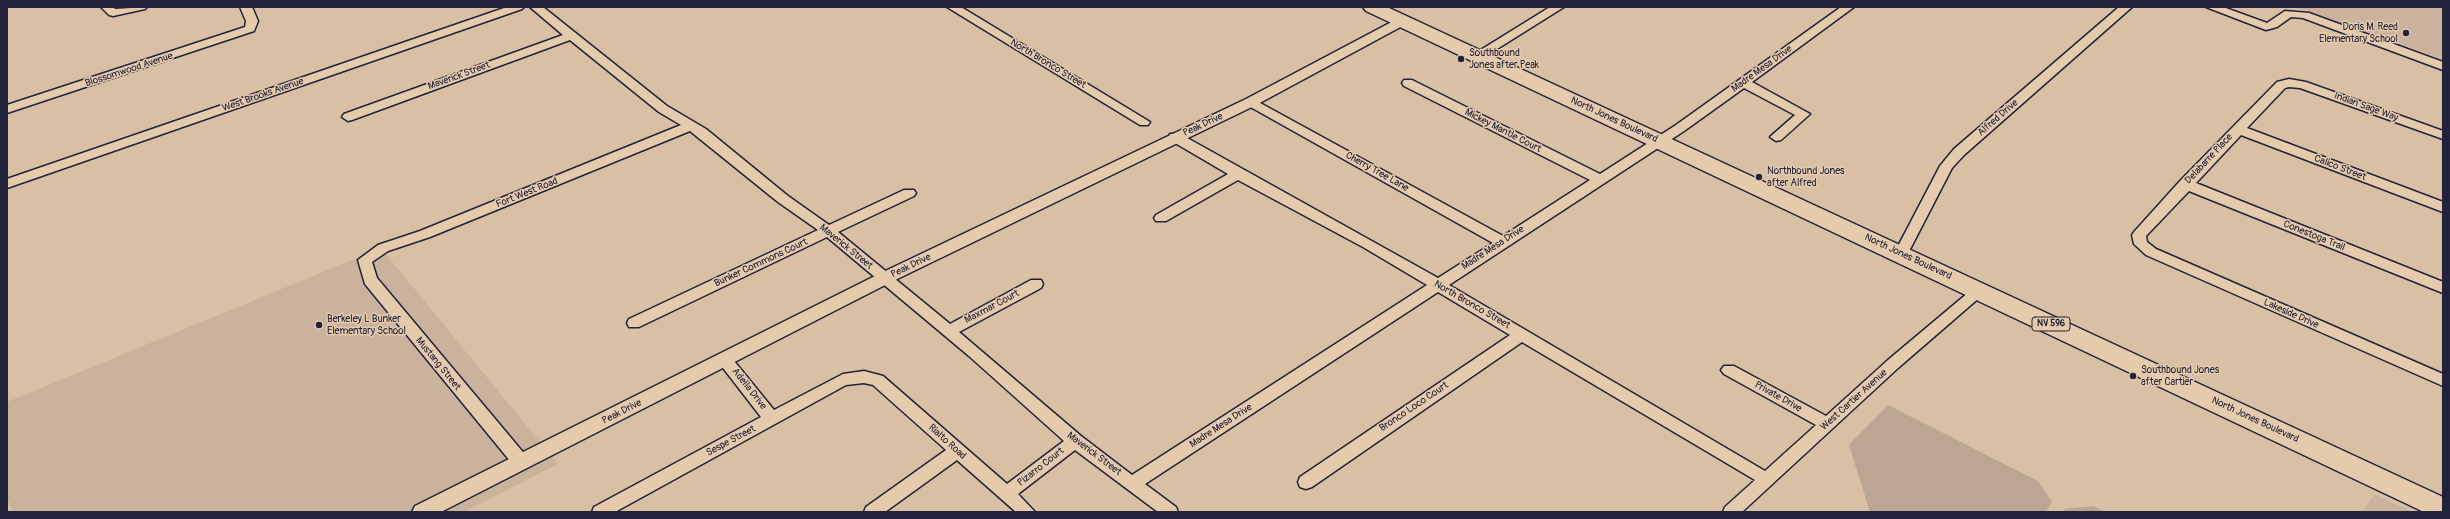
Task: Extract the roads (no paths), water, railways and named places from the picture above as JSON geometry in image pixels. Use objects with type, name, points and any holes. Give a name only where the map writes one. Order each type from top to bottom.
[{"type":"main road","name":"North Jones Boulevard","points":[[1372,7],[2443,509]]},
{"type":"street","points":[[110,10],[141,7]]},
{"type":"street","name":"Blossomwood Avenue","points":[[7,109],[250,29],[252,21],[246,7]]},
{"type":"street","name":"West Brooks Avenue","points":[[7,184],[518,7]]},
{"type":"street","name":"Maverick Street","points":[[536,7],[570,36],[663,109],[702,132],[783,199],[828,231],[948,331],[1075,441],[1170,512]]},
{"type":"street","name":"North Bronco Street","points":[[953,7],[1144,122]]},
{"type":"street","points":[[1477,56],[1558,7]]},
{"type":"street","name":"Madre Mesa Drive","points":[[1133,484],[1658,140],[1743,82],[1848,7]]},
{"type":"street","name":"Alfred Drive","points":[[1901,254],[1947,166],[1959,152],[2126,7]]},
{"type":"street","points":[[2212,7],[2266,27],[2273,25],[2289,13],[2296,13],[2443,66]]},
{"type":"street","name":"Peak Drive","points":[[422,512],[885,278],[1175,137],[1251,102],[1401,21]]},
{"type":"street","name":"Maverick Street","points":[[348,117],[570,36]]},
{"type":"street","points":[[1743,82],[1804,114],[1776,137]]},
{"type":"street","name":"Mickey Mantle Court","points":[[1408,83],[1599,179]]},
{"type":"street","name":"Delabarre Place","points":[[2141,244],[2139,235],[2185,184],[2281,85],[2289,83]]},
{"type":"street","name":"Indian Sage Way","points":[[2289,83],[2302,84],[2443,135]]},
{"type":"street","name":"Cherry Tree Lane","points":[[1251,102],[1503,242]]},
{"type":"street","name":"Fort West Road","points":[[365,260],[383,248],[432,231],[690,126]]},
{"type":"street","name":"Calico Street","points":[[2238,129],[2443,207]]},
{"type":"street","name":"North Bronco Street","points":[[1175,137],[1238,174],[1368,244],[1766,479]]},
{"type":"street","points":[[1161,218],[1238,174]]},
{"type":"street","name":"Conestoga Trail","points":[[2185,184],[2443,288]]},
{"type":"street","name":"Bunker Commons Court","points":[[634,323],[909,193]]},
{"type":"street","name":"Lakeside Drive","points":[[2141,244],[2151,252],[2443,380]]},
{"type":"street","name":"Mustang Street","points":[[365,260],[370,280],[484,420],[522,462]]},
{"type":"street","name":"Maxmar Court","points":[[948,331],[1036,284]]},
{"type":"street","name":"West Cartier Avenue","points":[[1731,512],[1893,364],[1980,291]]},
{"type":"street","name":"Bronco Loco Court","points":[[1306,482],[1522,334]]},
{"type":"street","name":"Adella Drive","points":[[725,360],[772,419]]},
{"type":"street","name":"Private Drive","points":[[1728,370],[1828,424]]},
{"type":"street","name":"Sespe Street","points":[[600,512],[843,380],[864,377]]},
{"type":"street","name":"Rialto Road","points":[[864,377],[878,380],[1027,512]]},
{"type":"street","name":"Pizarro Court","points":[[1006,494],[1075,441]]},
{"type":"street","points":[[872,512],[957,451]]},
{"type":"place","name":"Doris M. Reed Elementary School","points":[[2406,33]]},
{"type":"place","name":"Southbound Jones after Peak","points":[[1461,59]]},
{"type":"place","name":"Northbound Jones after Alfred","points":[[1759,177]]},
{"type":"place","name":"Berkeley L Bunker Elementary School","points":[[319,325]]},
{"type":"place","name":"Southbound Jones after Cartier","points":[[2133,376]]}]
